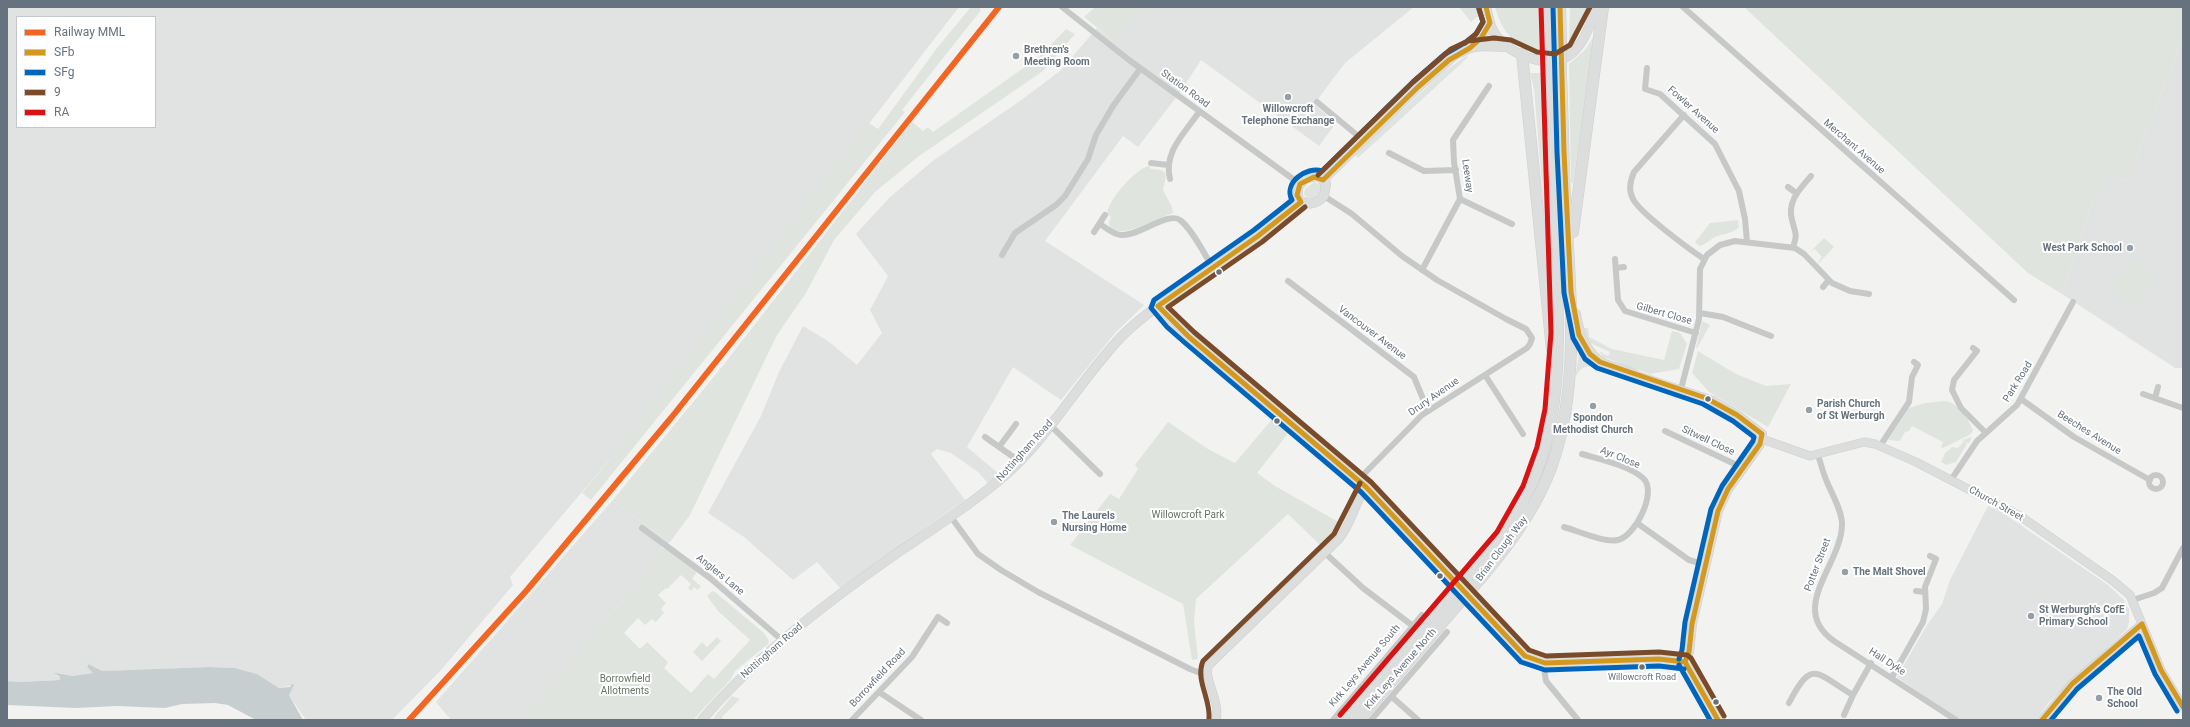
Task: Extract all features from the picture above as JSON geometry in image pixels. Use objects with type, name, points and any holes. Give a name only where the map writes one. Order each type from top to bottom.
[{"type":"highway","name":"Brian Clough Way","points":[[1345,720],[1443,614],[1482,569],[1506,548],[1529,513],[1543,488],[1555,457],[1565,415],[1568,390],[1571,292],[1556,77],[1549,44],[1548,7]]},
{"type":"highway","name":"Brian Clough Way","points":[[1482,569],[1511,523],[1534,479],[1544,449],[1551,420],[1556,368],[1558,299],[1556,77],[1561,43],[1560,7]]},
{"type":"highway","points":[[1569,256],[1603,7]]},
{"type":"highway","points":[[1522,54],[1548,316],[1556,368]]},
{"type":"highway","points":[[1571,292],[1579,335],[1590,354],[1605,364],[1634,376]]},
{"type":"highway","name":"Brian Clough Way","points":[[1358,720],[1443,614]]},
{"type":"main road","points":[[1486,7],[1490,23],[1498,38],[1509,47],[1522,54],[1544,61],[1556,61],[1568,56],[1582,40],[1598,7]]},
{"type":"main road","points":[[1323,180],[1418,87],[1449,60],[1470,48],[1481,38],[1490,23]]},
{"type":"main road","points":[[1470,48],[1494,45],[1509,47]]},
{"type":"main road","points":[[1316,176],[1323,180],[1326,188],[1324,196],[1315,203],[1309,204],[1301,202],[1297,194],[1300,184],[1310,177],[1316,176]]},
{"type":"main road","name":"Nottingham Road","points":[[702,720],[730,688],[782,640],[892,557],[951,517],[996,483],[1019,461],[1050,425],[1123,335],[1158,306],[1258,236],[1301,202]]},
{"type":"main road","points":[[1158,306],[1172,322],[1189,337],[1366,487],[1518,650],[1531,660],[1543,663],[1659,659],[1685,662]]},
{"type":"main road","points":[[1634,376],[1706,398],[1730,411],[1761,432],[1762,439],[1728,489],[1719,507],[1692,624],[1689,652],[1685,662],[1718,720]]},
{"type":"street","name":"Station Road","points":[[1062,7],[1096,36],[1140,69],[1300,184]]},
{"type":"street","name":"Merchant Avenue","points":[[1683,7],[2014,300]]},
{"type":"street","name":"Fowler Avenue","points":[[1647,68],[1645,88],[1658,92],[1712,140],[1741,196],[1747,242]]},
{"type":"street","points":[[1002,255],[1015,233],[1056,204],[1064,196],[1088,159],[1096,135],[1113,106],[1140,69]]},
{"type":"street","name":"Leeway","points":[[1422,270],[1460,199],[1454,140],[1489,86]]},
{"type":"street","points":[[1317,102],[1363,140]]},
{"type":"street","points":[[1170,179],[1168,165],[1172,150],[1199,112]]},
{"type":"street","points":[[1684,115],[1634,172],[1630,184],[1630,193],[1640,209],[1704,259]]},
{"type":"street","points":[[1389,152],[1424,171],[1456,170]]},
{"type":"street","points":[[1151,163],[1168,165]]},
{"type":"street","points":[[1793,247],[1797,234],[1791,216],[1792,200],[1796,193],[1811,176]]},
{"type":"street","points":[[1788,187],[1796,193]]},
{"type":"street","points":[[1324,196],[1352,214],[1422,270]]},
{"type":"street","points":[[1460,199],[1512,224]]},
{"type":"street","points":[[1094,232],[1105,215]]},
{"type":"street","points":[[1100,224],[1120,235],[1127,235],[1143,228],[1150,227],[1170,217],[1175,217],[1184,224],[1213,268]]},
{"type":"street","points":[[1681,390],[1700,313],[1699,277],[1704,259],[1712,250],[1722,244],[1734,241],[1793,247],[1804,254],[1828,280],[1850,291],[1869,294]]},
{"type":"street","name":"Gilbert Close","points":[[1615,259],[1618,300],[1625,311],[1696,333]]},
{"type":"street","points":[[1616,268],[1624,267]]},
{"type":"street","name":"Drury Avenue","points":[[1358,480],[1406,429],[1428,411],[1531,343],[1531,335],[1526,328],[1464,296],[1422,270]]},
{"type":"street","points":[[1823,287],[1828,280]]},
{"type":"street","name":"Vancouver Avenue","points":[[1288,281],[1414,377],[1428,411]]},
{"type":"street","name":"Park Road","points":[[1951,480],[1964,459],[1985,432],[2011,411],[2021,399],[2073,302]]},
{"type":"street","points":[[1700,313],[1718,315],[1768,335],[1763,341]]},
{"type":"street","points":[[1973,348],[1977,351],[1953,383],[1953,394],[1961,408],[1985,432]]},
{"type":"street","points":[[1880,446],[1909,402],[1912,377],[1918,365],[1914,362]]},
{"type":"street","points":[[1485,374],[1523,434]]},
{"type":"street","points":[[2154,398],[2158,387]]},
{"type":"street","points":[[1946,396],[1953,394]]},
{"type":"street","points":[[2143,394],[2183,408]]},
{"type":"street","name":"Beeches Avenue","points":[[2021,399],[2074,437],[2150,480]]},
{"type":"street","points":[[999,447],[1016,424]]},
{"type":"street","points":[[1050,425],[1100,474]]},
{"type":"street","name":"Sitwell Close","points":[[1664,431],[1743,468]]},
{"type":"street","points":[[985,437],[1019,461]]},
{"type":"street","points":[[1762,439],[1806,456],[1818,455]]},
{"type":"street","name":"Church Street","points":[[1818,455],[1864,442],[1880,446],[1951,480],[2020,516],[2122,587],[2133,600],[2161,670],[2183,707]]},
{"type":"street","name":"Ayr Close","points":[[1564,527],[1572,526],[1619,543],[1629,534],[1637,523],[1649,494],[1645,480],[1625,469],[1582,454]]},
{"type":"street","name":"Potter Street","points":[[1815,614],[1816,596],[1835,553],[1842,526],[1818,455]]},
{"type":"street","name":"Ayr Close","points":[[1586,463],[1589,456]]},
{"type":"street","points":[[1216,720],[1217,704],[1206,675],[1209,665],[1344,533],[1360,496],[1366,487]]},
{"type":"street","points":[[951,517],[978,554],[1001,570],[1038,592],[1190,669],[1206,675]]},
{"type":"street","points":[[1637,523],[1689,560],[1706,564]]},
{"type":"street","name":"Anglers Lane","points":[[642,528],[710,578],[782,640]]},
{"type":"street","points":[[2133,600],[2154,593],[2162,588],[2182,551]]},
{"type":"street","name":"Kirk Leys Avenue South","points":[[1325,553],[1363,588],[1413,626]]},
{"type":"street","points":[[1892,677],[1924,622],[1927,578],[1936,559],[1930,556]]},
{"type":"street","points":[[1916,591],[1925,592]]},
{"type":"street","name":"Hall Dyke","points":[[1815,614],[1820,628],[1826,635],[1956,720]]},
{"type":"street","name":"Kirk Leys Avenue South","points":[[1333,720],[1422,615]]},
{"type":"street","name":"Borrowfield Road","points":[[852,720],[912,657],[938,617],[947,623]]},
{"type":"street","points":[[2042,720],[2072,684],[2142,624]]},
{"type":"street","name":"Kirk Leys Avenue North","points":[[1371,720],[1447,632]]},
{"type":"street","points":[[1543,663],[1546,681],[1578,720]]},
{"type":"street","points":[[1844,715],[1853,695],[1871,664]]},
{"type":"street","points":[[1789,703],[1804,677],[1814,673],[1853,695]]},
{"type":"street","points":[[879,692],[921,720]]},
{"type":"street","points":[[1392,697],[1418,720]]},
{"type":"shaded area","points":[[7,7],[959,7],[615,453],[510,577],[513,585],[441,670],[392,720],[306,720],[289,695],[294,685],[279,688],[257,674],[235,668],[209,667],[102,671],[90,664],[87,667],[93,673],[75,676],[54,675],[60,677],[60,680],[21,682],[7,681]]},
{"type":"shaded area","points":[[1143,7],[1414,7],[1345,63],[1314,104],[1336,123],[1319,146],[1201,60],[1181,91],[1138,147],[1123,136],[1045,241],[1144,305],[1115,333],[1061,400],[1013,367],[967,447],[999,474],[988,483],[978,472],[951,453],[937,449],[931,454],[965,500],[840,588],[817,562],[793,580],[744,537],[708,513],[761,416],[779,372],[803,326],[828,341],[857,365],[882,333],[870,310],[888,276],[856,234],[890,197],[934,160],[1020,101],[1060,71],[1097,28],[1112,39]]},
{"type":"shaded area","name":"West Park School","points":[[2183,38],[2183,368],[2175,368],[2062,294],[2093,201],[2100,194],[2109,173],[2127,181]]},
{"type":"shaded area","points":[[612,501],[670,542],[661,548],[650,569],[593,634],[570,665],[519,720],[451,720],[436,702]]},
{"type":"shaded area","name":"St Werburgh's CofE Primary School","points":[[1988,506],[2003,513],[2108,585],[2123,599],[2129,609],[2129,622],[2127,629],[2049,702],[2036,720],[1959,720],[1897,677],[1927,625],[1942,604],[1950,580]]},
{"type":"shaded area","points":[[89,664],[102,671],[209,667],[235,668],[257,674],[279,688],[290,687],[292,684],[294,685],[289,695],[303,720],[256,720],[228,705],[215,703],[182,704],[165,708],[117,706],[76,708],[7,705],[7,681],[21,682],[60,680],[60,677],[54,673],[73,676],[93,673],[87,667]]},
{"type":"green space","points":[[971,7],[979,7],[981,10],[902,110],[905,112],[591,500],[582,493],[615,453],[869,123],[878,129],[937,48]]},
{"type":"green space","points":[[1095,7],[1143,7],[1112,39],[1084,17]]},
{"type":"green space","points":[[1459,7],[1479,7],[1481,14],[1471,22]]},
{"type":"green space","points":[[1495,7],[1543,7],[1544,50],[1525,47],[1511,38],[1506,32]]},
{"type":"green space","points":[[1570,7],[1589,7],[1575,38],[1569,44]]},
{"type":"green space","points":[[1744,7],[2183,7],[2183,38],[2127,181],[2109,174],[2100,194],[2093,201],[2062,294],[2028,273]]},
{"type":"green space","points":[[1066,29],[1075,34],[1043,71],[919,156],[875,192],[834,240],[806,293],[777,335],[690,515],[670,542],[612,501],[721,368],[912,122],[923,131],[928,127],[933,132],[1039,57]]},
{"type":"green space","points":[[1594,36],[1573,183],[1571,183],[1569,64],[1585,50]]},
{"type":"green space","points":[[1466,56],[1468,57],[1464,61],[1358,158],[1355,154],[1442,73]]},
{"type":"green space","points":[[1530,73],[1543,73],[1544,75],[1551,290],[1534,89]]},
{"type":"green space","points":[[1149,166],[1151,169],[1162,171],[1166,174],[1163,190],[1172,207],[1173,213],[1138,228],[1118,231],[1112,229],[1109,222],[1111,217],[1107,214],[1112,201],[1130,178],[1137,172]]},
{"type":"green space","points":[[1314,182],[1321,185],[1321,192],[1315,198],[1307,198],[1304,194],[1305,189]]},
{"type":"green space","points":[[1738,220],[1739,227],[1734,231],[1715,237],[1706,244],[1699,246],[1695,242],[1710,223]]},
{"type":"green space","points":[[1824,238],[1834,247],[1819,263],[1818,262],[1822,257],[1815,249],[1810,252]]},
{"type":"green space","points":[[2136,260],[2158,284],[2132,308],[2110,285]]},
{"type":"green space","points":[[1702,321],[1710,325],[1696,348]]},
{"type":"green space","points":[[1584,328],[1588,328],[1589,337],[1612,349],[1664,360],[1672,331],[1680,333],[1687,344],[1679,369],[1650,374],[1603,357],[1599,351],[1608,356],[1610,352],[1590,343]]},
{"type":"green space","points":[[1698,351],[1736,374],[1766,386],[1791,384],[1768,427],[1709,392],[1692,373]]},
{"type":"green space","points":[[1579,352],[1599,367],[1591,366],[1581,369],[1575,379]]},
{"type":"green space","points":[[1950,402],[1959,408],[1973,430],[1971,434],[1943,448],[1941,447],[1943,442],[1912,426],[1909,431],[1905,432],[1900,441],[1888,440],[1909,408],[1925,403]]},
{"type":"green space","name":"Willowcroft Park","points":[[1274,417],[1290,431],[1257,473],[1275,486],[1342,524],[1322,547],[1288,514],[1196,599],[1194,622],[1198,659],[1192,660],[1183,604],[1070,545],[1110,494],[1119,499],[1138,469],[1135,465],[1168,422],[1208,449],[1235,463]]},
{"type":"green space","points":[[1972,437],[1969,443],[1965,443],[1967,444],[1956,462],[1946,465],[1941,462],[1945,453],[1952,447],[1958,448],[1964,441],[1962,440]]},
{"type":"green space","name":"Borrowfield Allotments","points":[[661,548],[666,549],[697,572],[692,579],[701,586],[698,590],[694,587],[691,591],[688,588],[691,584],[681,575],[667,589],[666,588],[658,595],[666,603],[661,609],[664,613],[656,622],[652,619],[645,625],[638,618],[624,633],[640,649],[647,642],[668,662],[664,668],[691,693],[708,674],[714,679],[750,640],[718,611],[707,596],[712,591],[764,633],[769,641],[768,644],[735,671],[731,679],[693,720],[519,720],[570,665],[593,634],[650,569]]},
{"type":"green space","points":[[717,637],[721,641],[702,661],[693,652],[702,642],[707,647]]},
{"type":"green space","points":[[732,696],[740,699],[722,717],[724,720],[713,720],[715,716]]},
{"type":"rail line","name":"MML","points":[[409,720],[527,590],[671,418],[999,7]]},
{"type":"transit line","name":"SFb","points":[[1486,7],[1490,23],[1481,38],[1470,48],[1449,60],[1418,87],[1323,180],[1314,177],[1300,184],[1297,195],[1301,202],[1258,236],[1158,306],[1189,337],[1366,487],[1525,656],[1545,663],[1659,659],[1685,662]]},
{"type":"transit line","name":"RA","points":[[1340,715],[1497,532],[1523,486],[1537,447],[1545,409],[1551,333],[1541,7]]},
{"type":"transit line","name":"SFg","points":[[1553,7],[1557,152],[1564,293],[1573,338],[1585,359],[1597,368],[1703,404],[1733,421],[1754,437],[1753,441],[1722,486],[1711,509],[1685,622],[1682,650],[1679,659]]},
{"type":"transit line","name":"SFb","points":[[1560,7],[1564,152],[1571,292],[1579,335],[1590,354],[1600,362],[1706,398],[1737,415],[1762,434],[1760,444],[1728,489],[1718,511],[1692,624],[1689,652],[1685,662]]},
{"type":"transit line","name":"9","points":[[1318,175],[1413,82],[1451,49],[1468,41],[1494,38],[1511,40],[1537,52],[1555,54],[1570,45],[1590,7]]},
{"type":"transit line","name":"SFg","points":[[1479,9],[1483,22],[1476,34],[1466,42],[1445,54],[1413,82],[1322,171],[1309,171],[1298,177],[1293,182],[1291,188],[1290,194],[1292,200],[1254,230],[1154,300],[1151,308],[1167,327],[1184,342],[1361,492],[1521,662],[1545,670],[1659,666],[1684,669]]},
{"type":"transit line","name":"9","points":[[1465,43],[1476,34],[1483,22],[1479,9]]},
{"type":"transit line","name":"9","points":[[1305,207],[1262,242],[1168,307],[1194,332],[1371,482],[1529,650],[1546,656],[1659,652],[1687,655],[1691,658],[1724,716]]},
{"type":"transit line","name":"9","points":[[1209,719],[1208,704],[1201,675],[1203,661],[1334,534],[1360,483]]},
{"type":"transit line","name":"SFb","points":[[2042,720],[2072,684],[2142,624],[2161,670],[2183,707]]},
{"type":"transit line","name":"SFg","points":[[2051,720],[2077,689],[2139,636],[2155,674],[2177,711]]},
{"type":"transit line","name":"SFb","points":[[1685,662],[1718,720]]},
{"type":"transit line","name":"SFg","points":[[1679,665],[1710,720]]},
{"type":"place","name":"Brethren's Meeting Room","points":[[1016,56]]},
{"type":"place","name":"Willowcroft Telephone Exchange","points":[[1288,97]]},
{"type":"place","name":"West Park School","points":[[2130,248]]},
{"type":"place","name":"Spondon Methodist Church","points":[[1593,406]]},
{"type":"place","name":"Parish Church of St Werburgh","points":[[1809,410]]},
{"type":"place","name":"The Laurels Nursing Home","points":[[1054,522]]},
{"type":"place","name":"The Malt Shovel","points":[[1845,572]]},
{"type":"place","name":"St Werburgh's CofE Primary School","points":[[2031,616]]},
{"type":"place","name":"Willowcroft Road","points":[[1642,667]]},
{"type":"place","name":"The Old School","points":[[2099,698]]}]
